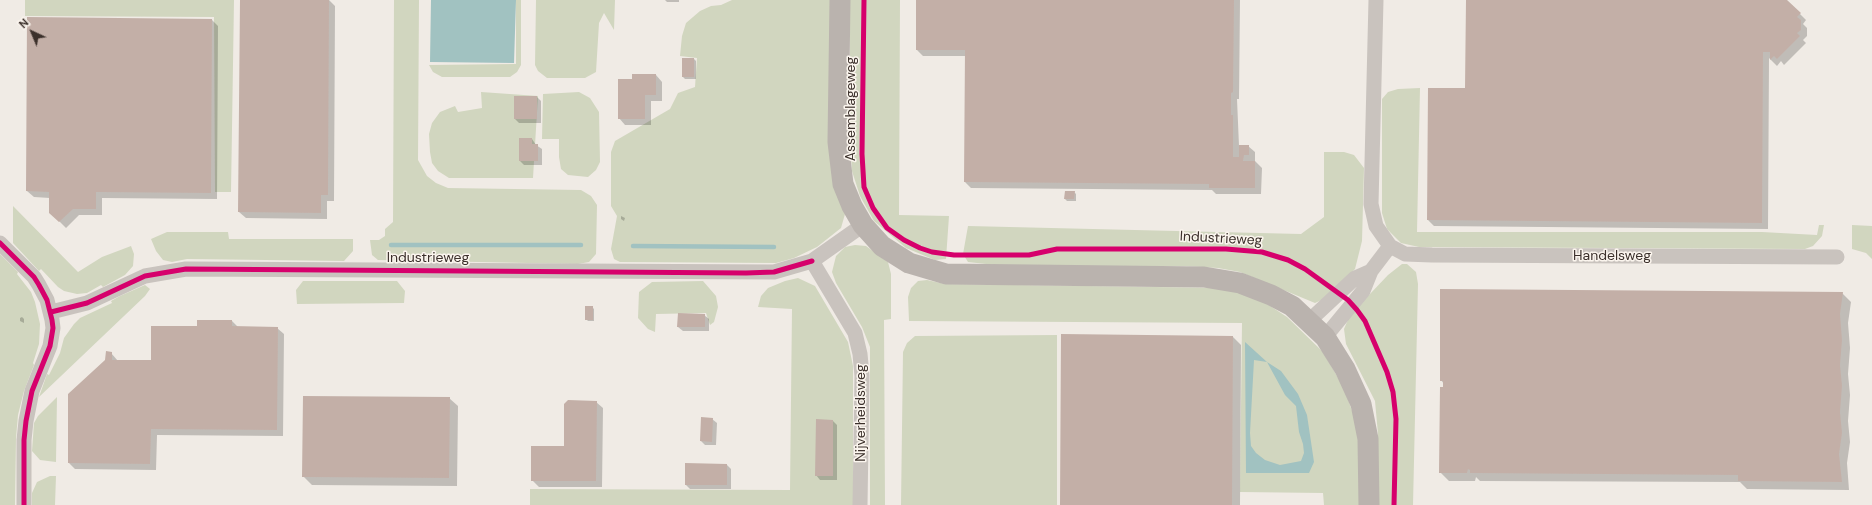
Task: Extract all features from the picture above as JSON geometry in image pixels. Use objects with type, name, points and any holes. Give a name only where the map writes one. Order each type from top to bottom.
[{"type":"street","name":"Assemblageweg","points":[[840,0],[839,149],[843,184],[862,225]]},
{"type":"street","points":[[1324,337],[1363,291],[1371,271],[1390,246],[1376,226],[1371,204],[1376,0]]},
{"type":"street","name":"Industrieweg","points":[[51,312],[87,304],[145,276],[186,269],[774,272],[812,261],[862,225]]},
{"type":"street","points":[[862,225],[882,246],[909,263],[946,274],[1204,277],[1240,283],[1271,295],[1292,306],[1324,337],[1345,369],[1361,404],[1368,439],[1369,505]]},
{"type":"street","points":[[0,243],[34,277],[44,292],[51,312],[53,328],[50,346],[32,391],[26,421],[24,505]]},
{"type":"street","name":"Handelsweg","points":[[1390,246],[1405,254],[1432,255],[1837,257]]},
{"type":"street","name":"Nijverheidsweg","points":[[812,261],[855,333],[860,354],[862,376],[860,505]]},
{"type":"street","points":[[1309,321],[1355,278],[1371,271]]},
{"type":"green space","points":[[25,0],[234,0],[231,192],[215,192],[214,17],[25,16]]},
{"type":"green space","points":[[394,0],[419,0],[418,160],[427,176],[436,183],[448,188],[581,190],[591,196],[597,205],[596,254],[589,262],[578,264],[378,260],[372,255],[370,240],[379,240],[385,236],[385,229],[393,222]]},
{"type":"green space","points":[[516,0],[521,0],[521,65],[517,72],[510,77],[442,77],[433,72],[429,65],[516,64]]},
{"type":"green space","points":[[536,0],[615,0],[614,30],[604,13],[599,23],[596,72],[585,78],[547,78],[538,71],[535,65]]},
{"type":"green space","points":[[732,0],[832,0],[841,204],[845,214],[841,228],[817,247],[794,258],[776,263],[620,262],[614,259],[611,249],[617,216],[611,206],[611,152],[615,141],[670,109],[678,93],[695,87],[697,58],[680,56],[682,36],[686,23],[700,11]]},
{"type":"green space","points":[[850,0],[900,0],[899,215],[949,216],[946,259],[935,260],[906,248],[874,221],[860,196],[852,171],[850,141]]},
{"type":"green space","points":[[1420,88],[1417,232],[1762,232],[1817,235],[1819,225],[1824,225],[1822,236],[1813,246],[1805,249],[1419,247],[1401,243],[1387,229],[1382,213],[1382,99],[1388,92],[1398,89]]},
{"type":"green space","points":[[481,92],[538,96],[533,178],[449,178],[438,171],[432,163],[429,134],[432,123],[440,112],[455,106],[458,112],[482,108]]},
{"type":"green space","points":[[579,92],[590,98],[599,112],[600,162],[596,170],[588,177],[568,175],[561,169],[559,139],[542,139],[543,94]]},
{"type":"green space","points":[[1324,152],[1344,152],[1354,155],[1364,168],[1362,241],[1355,269],[1328,297],[1315,303],[1240,272],[1218,268],[1186,266],[1004,266],[968,262],[963,254],[968,226],[1301,234],[1324,217]]},
{"type":"green space","points":[[13,206],[78,272],[102,257],[131,246],[134,254],[133,266],[125,275],[103,287],[101,285],[87,293],[77,294],[64,291],[58,287],[41,269],[39,271],[13,243]]},
{"type":"green space","points":[[1852,225],[1872,226],[1872,259],[1866,253],[1852,249]]},
{"type":"green space","points":[[167,232],[228,232],[229,239],[353,239],[353,251],[344,261],[187,259],[172,262],[163,260],[156,251],[151,239]]},
{"type":"green space","points":[[855,245],[866,246],[888,262],[891,274],[891,319],[884,320],[885,505],[870,505],[870,347],[862,327],[836,283],[832,272],[836,256],[845,247]]},
{"type":"green space","points":[[0,254],[18,272],[17,274],[31,292],[40,324],[39,344],[33,363],[34,365],[24,391],[18,415],[16,438],[15,505],[0,505]]},
{"type":"green space","points":[[1402,264],[1407,264],[1416,272],[1418,284],[1413,505],[1378,505],[1378,434],[1375,401],[1346,344],[1344,329],[1350,315],[1388,275]]},
{"type":"green space","points":[[798,278],[815,286],[848,342],[853,366],[853,505],[530,505],[530,489],[790,490],[792,309],[758,307],[761,296],[768,288],[785,281]]},
{"type":"green space","points":[[927,280],[945,284],[1226,288],[1258,298],[1287,317],[1323,352],[1344,388],[1357,425],[1362,489],[1359,505],[1324,505],[1323,493],[1240,492],[1242,323],[909,321],[908,297],[911,288],[918,281]]},
{"type":"green space","points":[[303,281],[397,281],[405,291],[404,303],[297,304],[296,290]]},
{"type":"green space","points":[[703,281],[716,296],[718,307],[714,322],[710,325],[706,313],[656,314],[655,332],[648,329],[638,318],[639,292],[652,282]]},
{"type":"green space","points":[[145,285],[150,289],[145,296],[39,397],[47,374],[49,375],[60,353],[64,338],[74,324],[80,318],[112,303],[111,301],[120,296]]},
{"type":"green space","points":[[1057,335],[1057,505],[901,505],[903,352],[907,343],[915,336]]},
{"type":"green space","points":[[57,397],[56,462],[40,460],[32,451],[34,423],[38,416]]},
{"type":"green space","points":[[50,476],[56,476],[55,505],[32,505],[32,493],[37,482]]},
{"type":"water","points":[[431,0],[516,0],[514,63],[430,62]]},
{"type":"water","points":[[1245,342],[1267,362],[1281,371],[1298,394],[1307,415],[1314,462],[1309,473],[1246,473]],"holes":[[[1254,360],[1267,362],[1285,395],[1296,406],[1299,432],[1304,453],[1301,461],[1280,465],[1265,460],[1256,453],[1251,446],[1250,433]]]},
{"type":"building","points":[[240,0],[329,0],[328,195],[321,195],[321,213],[238,212]]},
{"type":"building","points":[[916,0],[1234,0],[1233,92],[1231,93],[1231,115],[1233,115],[1233,157],[1239,157],[1239,145],[1249,145],[1249,155],[1244,155],[1243,161],[1255,161],[1255,188],[1209,188],[1209,184],[964,182],[965,50],[916,50]]},
{"type":"building","points":[[1466,0],[1787,0],[1801,13],[1797,17],[1801,20],[1801,30],[1797,33],[1800,36],[1777,59],[1774,56],[1770,60],[1770,52],[1763,52],[1762,223],[1427,220],[1428,88],[1465,88]]},
{"type":"building","points":[[27,17],[212,19],[211,193],[96,192],[96,209],[73,209],[59,222],[49,213],[49,192],[26,191]]},
{"type":"building","points":[[682,58],[694,58],[694,77],[682,77]]},
{"type":"building","points":[[632,74],[656,74],[656,95],[645,95],[645,119],[618,119],[618,79],[632,79]]},
{"type":"building","points":[[514,96],[537,96],[537,119],[514,119]]},
{"type":"building","points":[[519,138],[532,138],[532,144],[538,144],[538,161],[519,161]]},
{"type":"building","points":[[1065,191],[1075,191],[1074,199],[1064,199]]},
{"type":"building","points":[[1440,289],[1843,292],[1840,314],[1842,340],[1840,365],[1842,386],[1840,412],[1842,433],[1839,454],[1842,482],[1738,481],[1738,475],[1470,473],[1470,470],[1468,469],[1467,473],[1439,473],[1440,387],[1443,387],[1443,381],[1440,381]]},
{"type":"building","points":[[585,306],[593,306],[593,320],[585,320]]},
{"type":"building","points":[[678,313],[705,314],[705,327],[677,327]]},
{"type":"building","points":[[197,320],[232,320],[232,326],[278,327],[277,430],[151,429],[150,464],[68,463],[68,394],[105,360],[106,351],[112,352],[112,360],[151,360],[151,326],[197,326]]},
{"type":"building","points":[[1061,334],[1233,336],[1232,505],[1060,505]]},
{"type":"building","points":[[303,396],[450,397],[449,478],[302,477]]},
{"type":"building","points":[[568,400],[597,401],[596,481],[531,481],[531,446],[564,446],[564,404]]},
{"type":"building","points":[[701,417],[713,418],[712,442],[700,441]]},
{"type":"building","points":[[816,419],[833,420],[833,476],[815,476]]},
{"type":"building","points":[[685,463],[727,464],[727,485],[685,485]]},
{"type":"waterway","points":[[391,245],[581,245]]},
{"type":"waterway","points":[[633,246],[774,247]]},
{"type":"cycle path","points":[[864,0],[862,154],[864,187],[873,208],[887,228],[904,240],[920,248],[932,252],[954,255],[1029,255],[1057,249],[1226,249],[1262,252],[1288,260],[1305,269],[1348,300],[1357,310],[1365,321],[1387,372],[1393,392],[1396,419],[1394,505]]},
{"type":"cycle path","points":[[0,243],[34,277],[39,285],[47,300],[53,328],[50,346],[32,391],[26,421],[24,440],[24,505]]},
{"type":"cycle path","points":[[51,312],[87,303],[145,276],[186,269],[746,273],[774,272],[812,261]]}]
